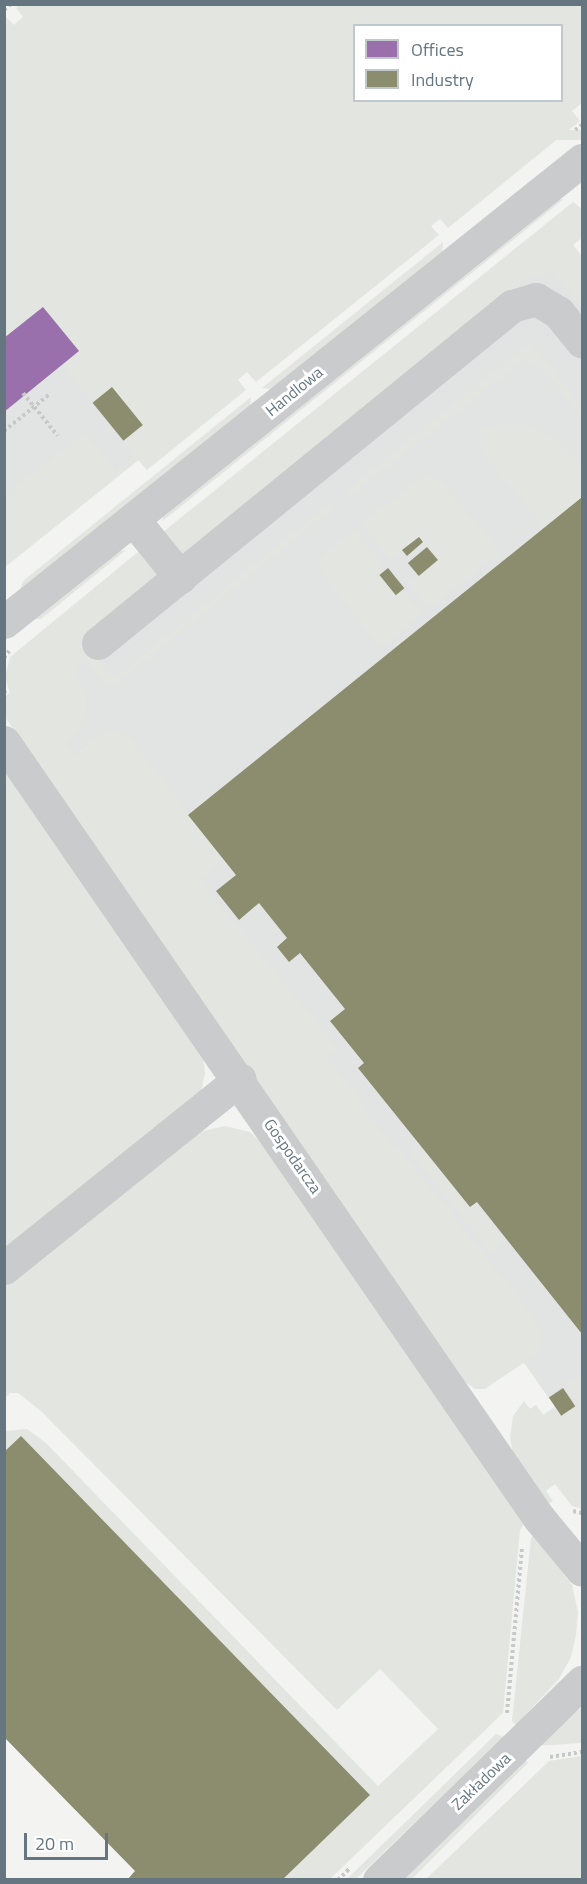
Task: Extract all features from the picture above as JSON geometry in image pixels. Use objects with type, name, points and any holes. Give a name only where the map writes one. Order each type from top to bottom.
[{"type":"street","name":"Handlowa","points":[[4,622],[582,160]]},
{"type":"street","points":[[98,643],[512,306],[536,299],[558,312],[582,342]]},
{"type":"street","points":[[133,519],[180,577]]},
{"type":"street","name":"Gospodarcza","points":[[4,742],[240,1079],[539,1518],[582,1570]]},
{"type":"street","points":[[4,1268],[240,1079]]},
{"type":"street","name":"Zakładowa","points":[[367,1871],[582,1682]]},
{"type":"path","points":[[4,10],[11,4]]},
{"type":"path","points":[[23,393],[58,436]]},
{"type":"path","points":[[4,431],[51,393]]},
{"type":"path","points":[[500,1723],[507,1714],[524,1533],[560,1501],[565,1508],[582,1513]]},
{"type":"path","points":[[338,1880],[367,1871]]},
{"type":"shaded area","points":[[20,4],[582,5],[582,103],[572,111],[580,121],[448,228],[440,219],[431,226],[439,235],[256,382],[247,372],[238,380],[246,390],[147,470],[138,460],[5,567],[5,496],[81,436],[89,439],[116,472],[135,456],[123,441],[143,425],[112,388],[93,403],[62,365],[79,351],[43,307],[5,338],[5,16],[14,25],[23,17],[16,8]]},
{"type":"shaded area","points":[[416,130],[582,130],[582,140],[416,140]]},
{"type":"shaded area","points":[[564,199],[162,522],[164,515],[556,200]]},
{"type":"shaded area","points":[[573,202],[582,209],[582,238],[573,245],[582,256],[582,307],[553,270],[544,276],[532,275],[194,546],[175,549],[163,532]]},
{"type":"shaded area","points":[[443,242],[442,254],[273,389],[262,388]]},
{"type":"shaded area","points":[[545,242],[582,256],[582,1492],[519,1416],[536,1405],[543,1415],[555,1407],[22,692],[148,561]]},
{"type":"shaded area","points":[[44,280],[171,434],[5,567],[5,308]]},
{"type":"shaded area","points":[[530,343],[582,408],[582,417],[543,368],[523,360],[349,496],[345,492]]},
{"type":"shaded area","points":[[251,397],[250,408],[20,589],[23,581]]},
{"type":"shaded area","points":[[502,423],[522,424],[557,440],[582,467],[582,500],[545,527],[481,450],[481,431]]},
{"type":"shaded area","points":[[425,476],[440,480],[503,557],[497,562],[493,557],[434,605],[428,605],[410,583],[438,560],[419,537],[391,559],[362,524]]},
{"type":"shaded area","points":[[331,502],[335,507],[116,683],[105,683],[84,661],[71,672],[84,690],[87,710],[79,729],[63,743],[74,756],[106,732],[127,735],[223,858],[198,879],[337,1049],[326,1058],[363,1103],[362,1109],[394,1148],[399,1149],[538,1323],[542,1340],[538,1353],[485,1389],[475,1389],[461,1379],[5,717],[4,697],[10,693],[5,677],[10,657],[138,552],[150,564],[147,582],[79,639],[114,679]]},
{"type":"shaded area","points":[[354,531],[419,611],[418,617],[380,648],[318,566],[321,557]]},
{"type":"shaded area","points":[[126,550],[41,619],[33,619],[115,552]]},
{"type":"shaded area","points":[[4,766],[203,1055],[205,1074],[201,1091],[4,1253]]},
{"type":"shaded area","points":[[225,1126],[250,1132],[266,1147],[525,1523],[520,1530],[503,1713],[330,1879],[282,1879],[370,1795],[21,1437],[5,1452],[5,1431],[27,1429],[45,1442],[378,1786],[438,1729],[380,1669],[337,1710],[42,1412],[18,1393],[10,1393],[5,1398],[5,1286],[199,1132]]},
{"type":"shaded area","points":[[416,1142],[470,1208],[476,1204],[505,1241],[492,1253],[408,1149]]},
{"type":"shaded area","points":[[578,1376],[582,1376],[582,1509],[572,1506],[555,1484],[546,1491],[553,1501],[548,1504],[514,1457],[510,1438],[513,1416],[524,1401],[530,1409],[536,1405],[543,1415],[555,1407],[561,1416],[579,1404],[567,1384]]},
{"type":"shaded area","points":[[534,1535],[572,1585],[578,1612],[576,1635],[571,1657],[559,1679],[516,1725],[512,1721],[531,1538]]},
{"type":"shaded area","points":[[582,1708],[582,1743],[535,1746],[571,1714]]},
{"type":"shaded area","points":[[496,1734],[504,1737],[356,1879],[346,1880]]},
{"type":"shaded area","points":[[582,1756],[582,1879],[426,1879],[549,1761]]},
{"type":"shaded area","points":[[523,1758],[528,1763],[411,1880],[401,1880]]},
{"type":"building: Offices","points":[[43,307],[79,351],[4,412],[4,338]]},
{"type":"building: Industry","points":[[112,387],[143,425],[123,441],[93,403]]},
{"type":"building: Industry","points":[[581,498],[582,1334],[477,1202],[470,1207],[358,1068],[364,1063],[330,1021],[345,1009],[300,953],[289,962],[277,947],[287,938],[259,903],[239,920],[216,891],[236,875],[188,815]]},
{"type":"building: Industry","points":[[419,537],[423,542],[407,556],[402,550]]},
{"type":"building: Industry","points":[[427,547],[438,560],[419,576],[408,563]]},
{"type":"building: Industry","points":[[388,568],[404,588],[396,595],[379,575]]},
{"type":"building: Industry","points":[[563,1388],[575,1406],[561,1416],[549,1398]]},
{"type":"building: Industry","points":[[21,1436],[370,1795],[282,1880],[127,1880],[135,1871],[4,1737],[4,1452]]}]
